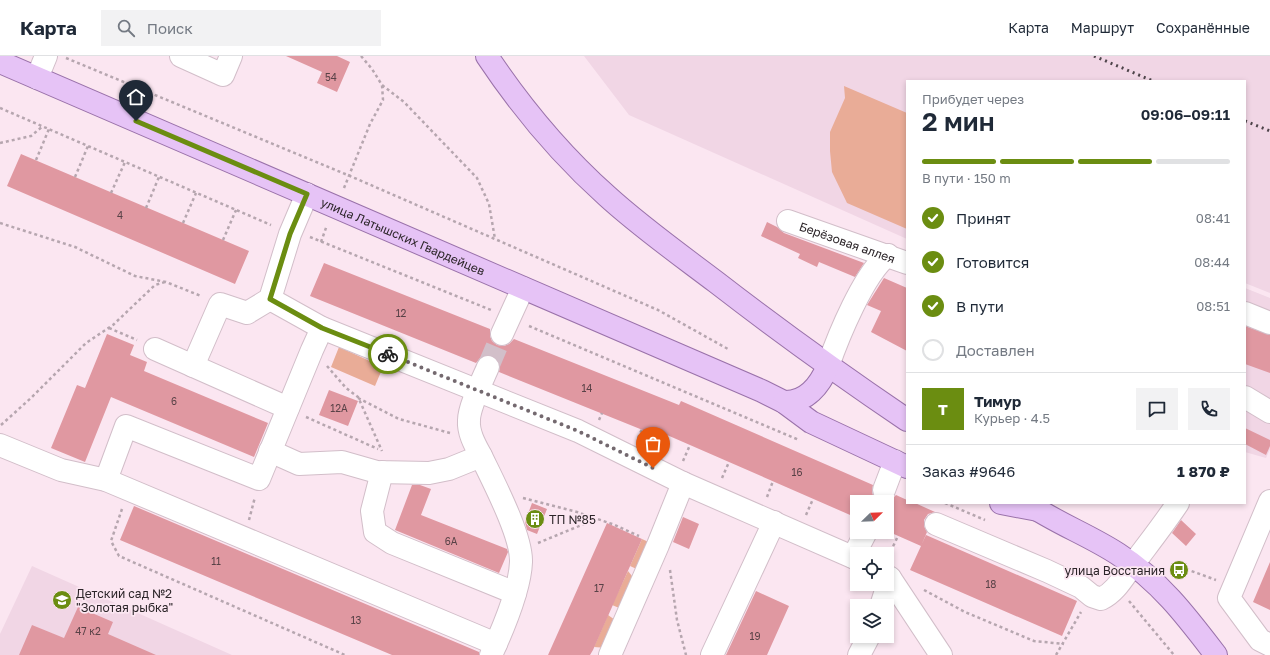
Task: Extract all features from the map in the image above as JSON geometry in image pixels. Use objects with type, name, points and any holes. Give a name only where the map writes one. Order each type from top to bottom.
[{"type":"main road","points":[[487,56],[534,119],[566,155],[606,196],[657,238],[828,366],[906,419]]},
{"type":"main road","name":"улица Латышских Гвардейцев","points":[[0,62],[784,402],[811,422],[901,464]]},
{"type":"main road","points":[[784,402],[798,400],[815,389],[824,376],[828,366]]},
{"type":"main road","points":[[1008,504],[1033,507],[1093,539],[1133,564],[1151,578],[1170,597],[1216,655]]},
{"type":"street","points":[[37,78],[46,56]]},
{"type":"street","points":[[181,56],[222,75],[231,56]]},
{"type":"street","points":[[193,366],[220,304],[247,313],[270,299],[290,234],[307,194]]},
{"type":"street","name":"Берёзовая аллея","points":[[788,221],[898,259]]},
{"type":"street","points":[[828,366],[839,334],[879,262],[898,259]]},
{"type":"street","points":[[506,326],[523,288]]},
{"type":"street","points":[[270,299],[322,328],[578,431],[683,483],[850,556]]},
{"type":"street","points":[[1246,312],[1270,323]]},
{"type":"street","points":[[106,480],[126,426],[259,479],[322,328]]},
{"type":"street","points":[[155,349],[288,408]]},
{"type":"street","points":[[0,445],[61,470],[106,480],[245,537],[494,650],[515,593],[521,561],[514,531],[477,447],[469,420],[478,390],[488,368]]},
{"type":"street","points":[[1246,398],[1270,412]]},
{"type":"street","points":[[385,463],[430,473],[449,469],[477,447]]},
{"type":"street","points":[[270,451],[299,464],[342,462],[376,472],[385,463]]},
{"type":"street","points":[[385,463],[372,511],[375,532],[392,543],[515,593]]},
{"type":"street","points":[[884,490],[901,464]]},
{"type":"street","points":[[610,655],[660,541],[683,483]]},
{"type":"street","points":[[1270,501],[1229,598],[1260,640],[1270,645]]},
{"type":"street","points":[[936,524],[1081,586],[1092,596],[1100,599],[1107,596],[1117,587],[1177,504]]},
{"type":"street","points":[[712,655],[774,522]]},
{"type":"street","points":[[894,581],[941,655]]},
{"type":"street","points":[[859,655],[865,643]]},
{"type":"path","points":[[62,56],[350,176],[658,310],[728,349]]},
{"type":"path","points":[[362,56],[382,85],[404,102],[477,178],[489,204],[495,239]]},
{"type":"path","points":[[344,188],[370,124],[383,100],[382,85]]},
{"type":"path","points":[[0,108],[290,234],[304,235],[321,242],[506,326],[801,441]]},
{"type":"path","points":[[0,143],[31,136],[43,126]]},
{"type":"path","points":[[36,160],[49,129]]},
{"type":"path","points":[[75,177],[88,146]]},
{"type":"path","points":[[111,192],[125,162]]},
{"type":"path","points":[[146,208],[160,177]]},
{"type":"path","points":[[183,223],[196,193]]},
{"type":"path","points":[[223,240],[236,210]]},
{"type":"path","points":[[0,223],[75,247],[135,276],[166,282],[220,304]]},
{"type":"path","points":[[321,242],[328,225]]},
{"type":"path","points":[[0,425],[31,398],[86,343],[108,328],[156,285],[166,282]]},
{"type":"path","points":[[108,328],[155,349]]},
{"type":"path","points":[[312,350],[346,388],[358,397],[400,419],[477,447]]},
{"type":"path","points":[[358,397],[382,451],[385,463]]},
{"type":"path","points":[[288,408],[382,451]]},
{"type":"path","points":[[245,537],[259,479]]},
{"type":"path","points":[[129,489],[111,541],[120,556],[345,655]]},
{"type":"path","points":[[500,498],[526,498],[596,518],[660,541],[670,570],[677,620],[686,655]]},
{"type":"path","points":[[518,550],[596,518]]},
{"type":"path","points":[[894,550],[898,536]]},
{"type":"path","points":[[1186,569],[1234,587]]},
{"type":"path","points":[[923,590],[965,612],[1034,641],[1064,644]]},
{"type":"path","points":[[1056,655],[1064,644],[1075,620],[1092,596]]},
{"type":"shaded area","points":[[584,56],[1270,56],[1270,293],[1246,283],[1246,80],[906,80],[906,239],[629,115]]},
{"type":"shaded area","points":[[844,86],[906,113],[906,229],[847,203],[832,172],[830,132],[845,98]]},
{"type":"shaded area","points":[[1246,288],[1270,298],[1270,449],[1266,458],[1246,452]]},
{"type":"shaded area","points":[[339,347],[383,367],[375,386],[331,367]]},
{"type":"shaded area","points":[[642,539],[653,544],[641,571],[630,566]]},
{"type":"shaded area","name":"Детский сад №2 \"Золотая рыбка\"","points":[[32,566],[232,655],[0,655],[0,634]]},
{"type":"shaded area","points":[[628,571],[636,581],[624,610],[612,605]]},
{"type":"shaded area","points":[[608,615],[618,622],[607,648],[594,647]]},
{"type":"building","points":[[286,56],[337,56],[350,62],[337,92],[317,83],[322,72]]},
{"type":"building","points":[[21,154],[249,251],[235,284],[7,186]]},
{"type":"building","points":[[767,222],[777,227],[784,233],[864,263],[855,277],[819,262],[817,267],[798,258],[800,254],[761,236]]},
{"type":"building","points":[[324,263],[490,329],[492,341],[497,345],[504,346],[509,344],[514,339],[679,405],[681,401],[873,485],[873,495],[850,495],[850,515],[667,435],[665,439],[499,372],[500,366],[498,360],[493,355],[481,357],[476,363],[310,296]]},
{"type":"building","points":[[884,278],[906,288],[906,350],[871,332],[881,311],[867,305]]},
{"type":"building","points":[[1246,326],[1270,335],[1270,373],[1246,364]]},
{"type":"building","points":[[107,334],[134,345],[130,355],[147,362],[144,371],[268,423],[254,457],[111,397],[85,462],[51,448],[77,385],[85,388]]},
{"type":"building","points":[[329,390],[358,401],[348,426],[319,415]]},
{"type":"building","points":[[1246,428],[1270,440],[1270,446],[1266,455],[1246,445]]},
{"type":"building","points":[[412,485],[420,485],[431,489],[421,515],[507,549],[508,552],[499,573],[395,530]]},
{"type":"building","points":[[896,495],[906,500],[906,504],[917,504],[935,512],[928,514],[924,520],[924,526],[927,532],[921,546],[894,534],[894,497]]},
{"type":"building","name":"ТП №85","points":[[532,503],[547,509],[537,534],[527,530],[525,522]]},
{"type":"building","points":[[134,506],[479,652],[479,655],[392,655],[120,540]]},
{"type":"building","points":[[683,517],[699,524],[689,549],[673,542]]},
{"type":"building","points":[[1181,520],[1196,534],[1186,546],[1172,533]]},
{"type":"building","points":[[607,523],[642,539],[593,650],[590,655],[548,655]]},
{"type":"building","points":[[926,535],[1077,601],[1062,636],[910,570]]},
{"type":"building","points":[[1270,562],[1270,610],[1253,602]]},
{"type":"building","points":[[756,591],[789,606],[767,655],[726,655]]},
{"type":"building","points":[[78,607],[113,622],[108,634],[156,655],[19,655],[32,625],[64,638]]},
{"type":"tunnel","points":[[488,367],[502,334]]},
{"type":"railway","points":[[1094,56],[1151,80]]},
{"type":"railway","points":[[1246,121],[1270,131]]},
{"type":"way so far","points":[[388,354],[578,431],[653,468]]},
{"type":"place","name":"ТП №85","points":[[535,519]]},
{"type":"place","name":"улица Восстания","points":[[1179,570]]},
{"type":"place","name":"Детский сад №2 \"Золотая рыбка\"","points":[[62,600]]},
{"type":"route","points":[[136,121],[307,194],[290,234],[270,299],[322,328],[388,354]]}]
